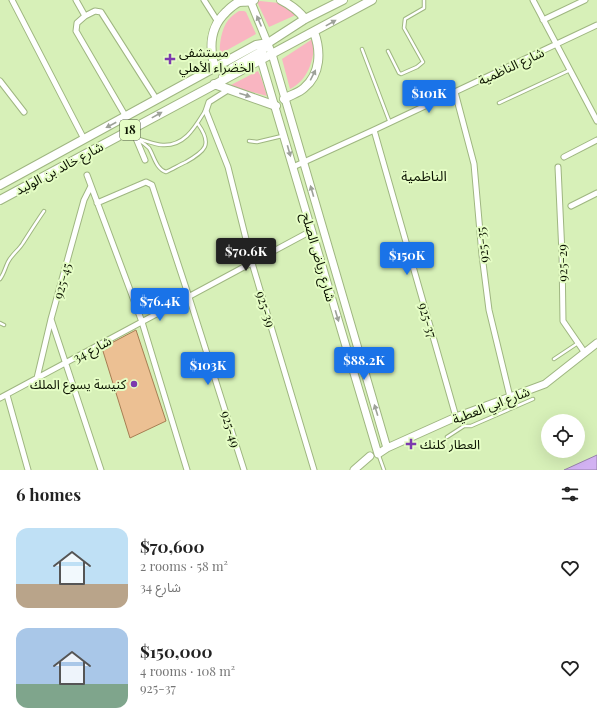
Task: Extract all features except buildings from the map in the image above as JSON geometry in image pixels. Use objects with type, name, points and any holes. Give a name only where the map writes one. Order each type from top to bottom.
[{"type":"main road","points":[[281,0],[298,11],[305,19]]},
{"type":"main road","points":[[276,106],[228,90],[216,83],[248,54],[270,48],[299,26],[305,19],[343,0]]},
{"type":"main road","name":"شارع خالد بن الوليد","points":[[0,200],[261,60],[270,48],[314,32],[372,0]]},
{"type":"main road","points":[[214,68],[211,56],[211,44],[213,33],[218,22],[231,7],[240,2],[252,1]]},
{"type":"main road","points":[[284,99],[304,89],[314,75],[319,55],[318,42],[314,32]]},
{"type":"main road","name":"شارع خالد بن الوليد","points":[[0,185],[214,68],[248,54]]},
{"type":"street","points":[[12,0],[84,139]]},
{"type":"street","points":[[76,0],[85,16]]},
{"type":"street","points":[[203,0],[218,22]]},
{"type":"street","points":[[533,0],[597,121]]},
{"type":"street","points":[[543,20],[585,0]]},
{"type":"street","name":"شارع رياض الصلح","points":[[252,1],[270,48],[387,448]]},
{"type":"street","points":[[126,117],[76,31],[77,23],[85,16],[97,11],[101,12],[157,100]]},
{"type":"street","name":"شارع الناظمية","points":[[293,167],[597,25]]},
{"type":"street","name":"شارع رياض الصلح","points":[[261,60],[285,135],[311,231],[378,454]]},
{"type":"street","points":[[0,81],[24,112]]},
{"type":"street","points":[[206,111],[209,102],[228,90]]},
{"type":"street","name":"925-35","points":[[455,92],[474,164],[482,255],[489,310],[510,398]]},
{"type":"street","name":"925-39","points":[[206,111],[228,167],[252,263],[314,470]]},
{"type":"street","points":[[132,129],[145,160]]},
{"type":"street","name":"925-37","points":[[374,130],[458,417]]},
{"type":"street","points":[[564,157],[597,140]]},
{"type":"street","name":"925-29","points":[[558,167],[563,321],[585,352]]},
{"type":"street","points":[[87,175],[142,322],[187,470]]},
{"type":"street","name":"925-49","points":[[97,203],[146,182],[152,185],[244,470]]},
{"type":"street","name":"925-45","points":[[37,378],[51,319],[84,200],[91,186]]},
{"type":"street","points":[[571,206],[597,193]]},
{"type":"street","name":"شارع 34","points":[[0,398],[311,231]]},
{"type":"street","points":[[51,319],[101,470]]},
{"type":"street","name":"شارع ابي العطية","points":[[378,454],[387,448],[458,417],[545,384],[597,344]]},
{"type":"street","points":[[354,373],[360,373],[364,369]]},
{"type":"street","points":[[7,394],[28,470]]},
{"type":"street","points":[[354,470],[370,456]]},
{"type":"lane","points":[[388,51],[399,73],[401,74],[417,68],[422,62],[404,28],[404,23],[405,18],[424,8],[424,0]]},
{"type":"lane","points":[[362,49],[390,123]]},
{"type":"lane","points":[[499,104],[570,70]]},
{"type":"lane","points":[[136,138],[162,146],[180,142],[189,135],[206,111]]},
{"type":"lane","points":[[136,138],[148,147],[156,164],[166,172],[201,153],[206,145],[204,136],[198,124]]},
{"type":"lane","points":[[249,141],[254,142],[285,135]]},
{"type":"lane","points":[[0,279],[14,252],[23,244],[44,211]]},
{"type":"lane","points":[[0,323],[4,324]]},
{"type":"lane","points":[[554,359],[578,343]]},
{"type":"lane","points":[[447,437],[464,426],[470,426],[533,399]]},
{"type":"lane","points":[[458,417],[464,426]]},
{"type":"lane","points":[[378,454],[384,470]]},
{"type":"shaded area","points":[[257,2],[279,3],[298,14],[269,27]]},
{"type":"shaded area","points":[[239,11],[246,12],[256,34],[220,54],[223,29],[228,20]]},
{"type":"shaded area","points":[[314,38],[310,67],[302,80],[290,89],[282,59]]},
{"type":"shaded area","points":[[258,71],[267,96],[229,86]]},
{"type":"shaded area","points":[[597,455],[597,470],[564,470]]},
{"type":"place","name":"مستشفى الخضراء الأهلي","points":[[170,59]]},
{"type":"place","name":"كنيسة يسوع الملك","points":[[134,384]]},
{"type":"place","name":"العطار كلنك","points":[[411,444]]},
{"type":"district","name":"الناظمية","points":[[424,176]]}]
